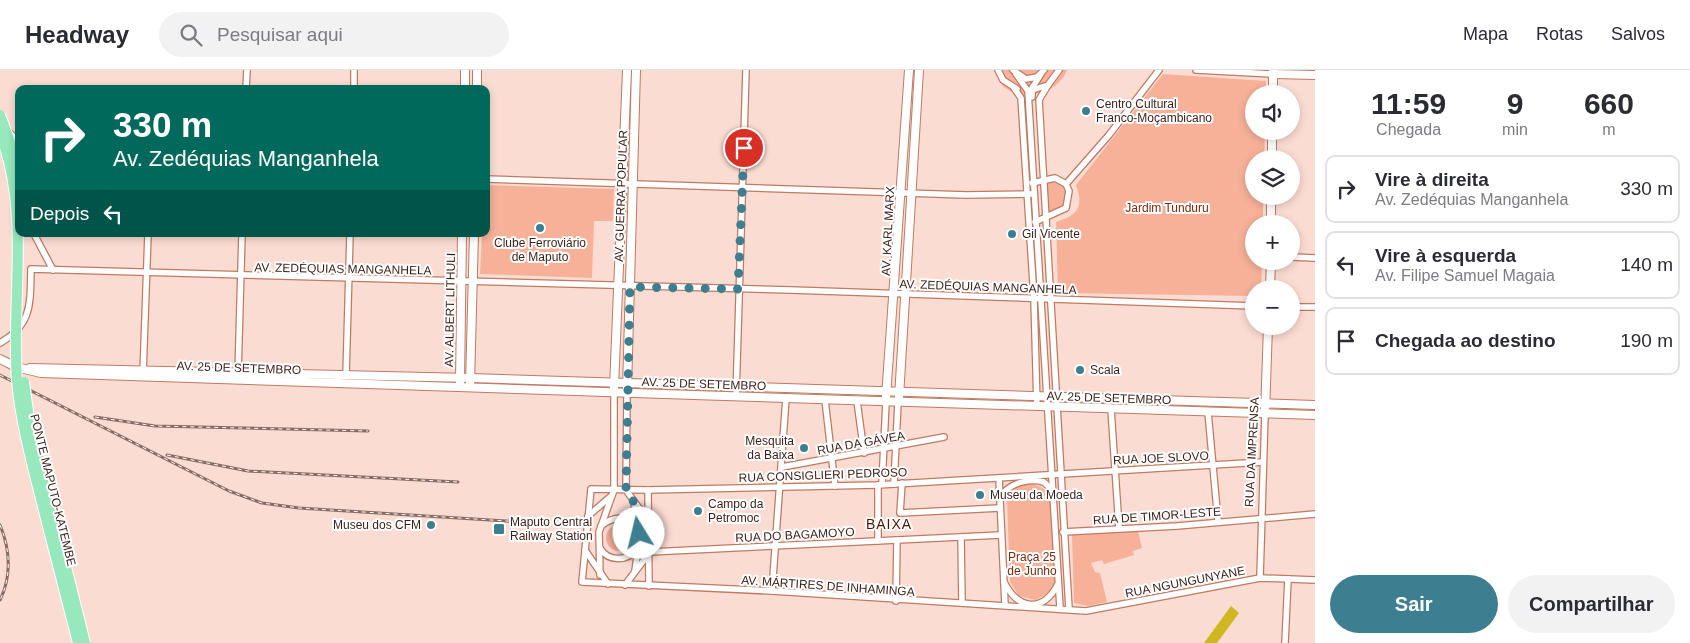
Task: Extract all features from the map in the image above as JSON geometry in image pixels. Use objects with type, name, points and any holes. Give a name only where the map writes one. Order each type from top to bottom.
[{"type":"highway","points":[[0,115],[15,156]]},
{"type":"highway","name":"PONTE MAPUTO-KATEMBE","points":[[0,133],[11,166],[15,192]]},
{"type":"highway","name":"PONTE MAPUTO-KATEMBE","points":[[18,237],[16,341],[21,417],[78,643]]},
{"type":"highway","name":"PONTE MAPUTO-KATEMBE","points":[[25,237],[22,361],[29,419],[85,643]]},
{"type":"main road","points":[[465,70],[465,85]]},
{"type":"main road","points":[[477,70],[477,85]]},
{"type":"main road","name":"AV. GUERRA POPULAR","points":[[614,393],[620,287],[627,70]]},
{"type":"main road","name":"AV. GUERRA POPULAR","points":[[627,393],[636,70]]},
{"type":"main road","name":"AV. KARL MARX","points":[[886,402],[895,295],[909,70]]},
{"type":"main road","name":"AV. KARL MARX","points":[[898,402],[919,70]]},
{"type":"main road","points":[[1273,85],[1273,72],[1315,75]]},
{"type":"main road","points":[[0,126],[15,139]]},
{"type":"main road","points":[[0,139],[15,152]]},
{"type":"main road","name":"AV. ALBERT LITHULI","points":[[460,382],[462,237]]},
{"type":"main road","name":"AV. ALBERT LITHULI","points":[[471,382],[474,237]]},
{"type":"main road","name":"RUA DA IMPRENSA","points":[[1265,414],[1268,335]]},
{"type":"main road","name":"AV. 25 DE SETEMBRO","points":[[0,359],[25,369],[43,367],[144,373],[460,382],[615,383],[1315,405]]},
{"type":"main road","name":"AV. 25 DE SETEMBRO","points":[[144,373],[346,376],[460,382]]},
{"type":"main road","name":"AV. 25 DE SETEMBRO","points":[[471,382],[614,393],[1315,415]]},
{"type":"street","points":[[246,85],[247,70]]},
{"type":"street","points":[[354,70],[354,85]]},
{"type":"street","points":[[736,397],[738,289],[744,187],[746,70]]},
{"type":"street","points":[[998,70],[1003,80],[1014,88],[1021,98],[1039,299],[1061,474],[1069,609]]},
{"type":"street","points":[[1059,70],[1038,100],[1051,299],[1052,475],[1060,608],[1004,605],[998,478],[1052,475],[1061,474]]},
{"type":"street","points":[[1066,184],[1109,135],[1159,70]]},
{"type":"street","points":[[1196,70],[1273,72]]},
{"type":"street","points":[[1014,72],[1030,91]]},
{"type":"street","points":[[1014,72],[1031,79],[1043,72]]},
{"type":"street","points":[[1037,406],[1039,299],[1030,91],[1043,72]]},
{"type":"street","points":[[1014,88],[1030,91],[1048,85]]},
{"type":"street","points":[[1034,182],[1056,178],[1066,184],[1069,192],[1066,208],[1036,222]]},
{"type":"street","points":[[490,179],[901,193],[1030,194]]},
{"type":"street","points":[[1034,182],[1030,194],[1036,222]]},
{"type":"street","points":[[36,237],[53,270]]},
{"type":"street","points":[[144,373],[148,237]]},
{"type":"street","points":[[238,374],[242,237]]},
{"type":"street","points":[[346,376],[350,237]]},
{"type":"street","points":[[1300,257],[1315,258]]},
{"type":"street","name":"AV. ZEDÉQUIAS MANGANHELA","points":[[0,343],[21,327],[29,310],[31,269],[1245,306]]},
{"type":"street","points":[[1300,307],[1315,307]]},
{"type":"street","name":"AV. GUERRA POPULAR","points":[[600,575],[598,546],[601,526],[614,490],[614,393]]},
{"type":"street","name":"AV. GUERRA POPULAR","points":[[626,490],[627,393]]},
{"type":"street","points":[[772,591],[786,398]]},
{"type":"street","points":[[825,400],[835,486]]},
{"type":"street","points":[[857,401],[864,453]]},
{"type":"street","points":[[878,541],[886,402]]},
{"type":"street","points":[[894,484],[898,402]]},
{"type":"street","points":[[1111,409],[1119,528]]},
{"type":"street","points":[[1208,412],[1218,522]]},
{"type":"street","name":"RUA DA IMPRENSA","points":[[1260,578],[1260,518],[1265,414]]},
{"type":"street","name":"RUA DA GÁVEA","points":[[782,467],[944,438]]},
{"type":"street","name":"RUA JOE SLOVO","points":[[1061,474],[1263,462]]},
{"type":"street","name":"RUA CONSIGLIERI PEDROSO","points":[[588,516],[591,489],[648,490],[880,485],[998,478]]},
{"type":"street","points":[[1000,497],[1011,486],[1029,481],[1044,482],[1053,492]]},
{"type":"street","points":[[902,483],[900,513],[1000,508]]},
{"type":"street","points":[[626,490],[649,522]]},
{"type":"street","points":[[648,490],[649,586]]},
{"type":"street","name":"AV. GUERRA POPULAR","points":[[588,516],[610,497]]},
{"type":"street","points":[[633,500],[638,527],[635,573]]},
{"type":"street","name":"RUA DE TIMOR-LESTE","points":[[1056,532],[1315,514]]},
{"type":"street","points":[[588,516],[584,548],[600,575],[608,584]]},
{"type":"street","points":[[601,526],[613,519],[620,518],[627,519],[638,527]]},
{"type":"street","name":"RUA DO BAGAMOYO","points":[[650,552],[1001,535]]},
{"type":"street","points":[[961,537],[962,603]]},
{"type":"street","points":[[896,600],[897,540]]},
{"type":"street","points":[[598,546],[607,556],[622,559],[629,556],[638,545]]},
{"type":"street","name":"AV. MÁRTIRES DE INHAMINGA","points":[[584,548],[582,582],[1004,605]]},
{"type":"street","points":[[625,585],[650,552]]},
{"type":"street","points":[[1003,580],[1012,596],[1024,604],[1032,605],[1050,598],[1058,584],[1059,578]]},
{"type":"street","name":"RUA NGUNGUNYANE","points":[[1060,608],[1086,611],[1260,578],[1315,580]]},
{"type":"street","points":[[1285,643],[1288,580]]},
{"type":"green space","points":[[994,70],[1067,70],[1063,78],[1049,90],[1030,95],[1012,92],[1004,87]]},
{"type":"green space","name":"Jardim Tunduru","points":[[1163,74],[1266,81],[1266,85],[1245,85],[1245,140],[1265,140],[1264,150],[1245,150],[1245,205],[1263,205],[1263,215],[1245,215],[1245,270],[1262,270],[1261,280],[1245,280],[1245,296],[1058,293],[1056,222],[1070,216],[1077,209],[1079,199],[1076,185]]},
{"type":"green space","points":[[1048,181],[1061,184],[1067,192],[1067,206],[1048,215]]},
{"type":"green space","name":"Clube Ferroviário de Maputo","points":[[490,185],[614,189],[613,221],[594,221],[592,278],[480,274],[482,237],[490,237]]},
{"type":"green space","name":"Praça 25 de Junho","points":[[1028,483],[1042,488],[1050,499],[1055,552],[1055,582],[1047,593],[1035,600],[1019,596],[1010,582],[1007,500],[1018,486]]},
{"type":"green space","points":[[619,525],[628,529],[632,538],[628,547],[619,551],[610,547],[606,538],[610,529]]},
{"type":"green space","points":[[1138,531],[1142,548],[1133,551],[1134,555],[1104,564],[1102,560],[1091,563],[1095,572],[1100,573],[1107,602],[1088,606],[1074,603],[1072,535]]},
{"type":"shaded area","points":[[1231,606],[1239,613],[1217,643],[1204,643]]},
{"type":"railway","points":[[0,375],[229,491],[262,503],[299,508],[523,522]]},
{"type":"railway","points":[[95,417],[155,426],[368,431]]},
{"type":"railway","points":[[167,455],[248,471],[458,482]]},
{"type":"railway","points":[[0,525],[8,553],[8,572],[0,600]]},
{"type":"place","name":"Centro Cultural Franco-Moçambicano","points":[[1086,111]]},
{"type":"place","name":"Clube Ferroviário de Maputo","points":[[540,228]]},
{"type":"place","name":"Gil Vicente","points":[[1012,234]]},
{"type":"place","name":"Scala","points":[[1080,370]]},
{"type":"place","name":"Mesquita da Baixa","points":[[804,448]]},
{"type":"place","name":"Museu da Moeda","points":[[980,495]]},
{"type":"place","name":"Campo da Petromoc","points":[[698,511]]},
{"type":"place","name":"Museu dos CFM","points":[[431,525]]},
{"type":"place","name":"Maputo Central Railway Station","points":[[499,529]]},
{"type":"district","name":"BAIXA","points":[[889,524]]},
{"type":"route","points":[[639,533],[633,500],[626,490],[630,287],[738,289],[744,187],[744,148]]}]
